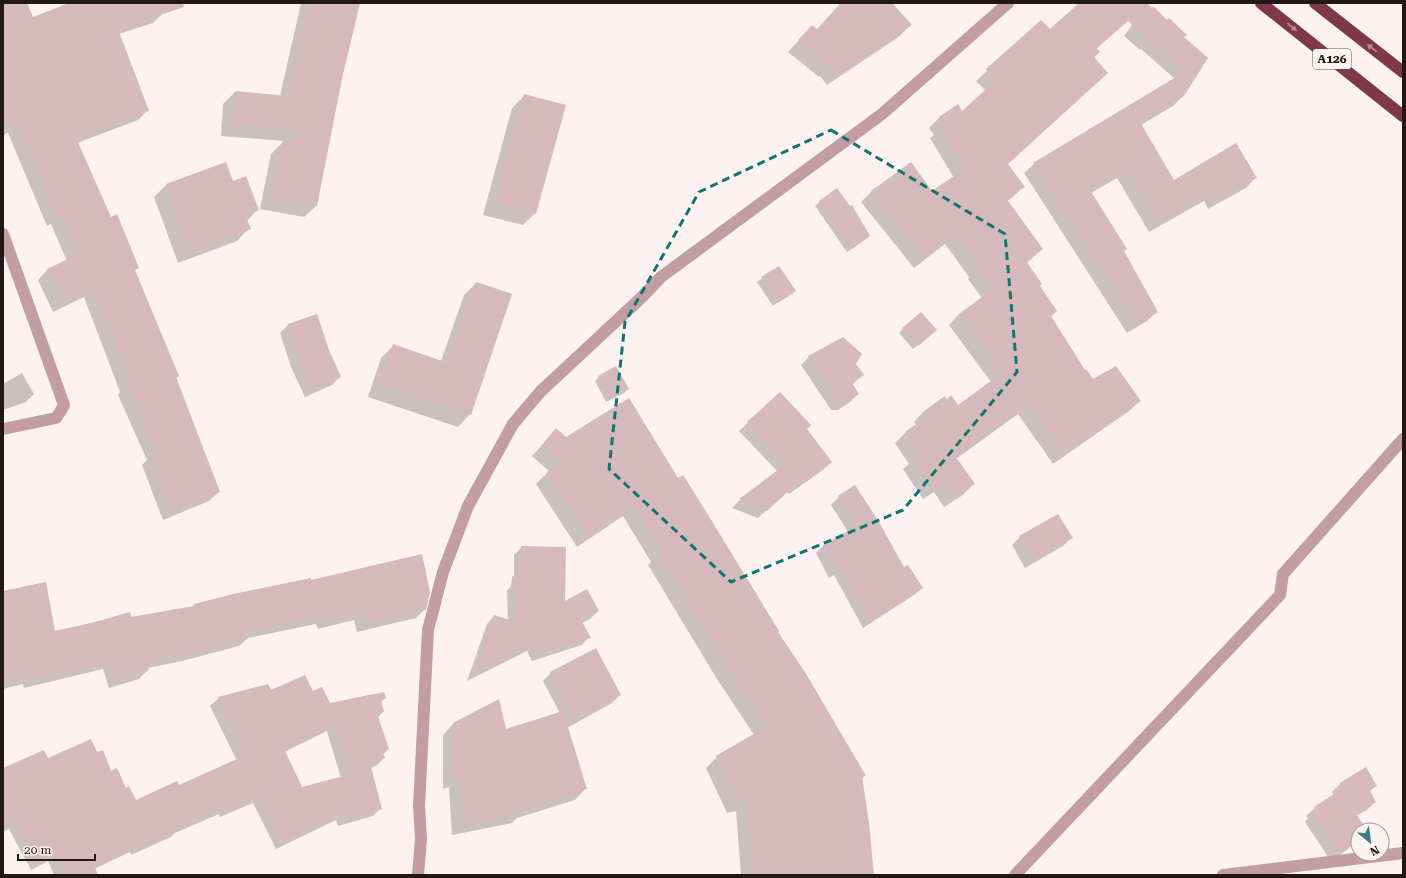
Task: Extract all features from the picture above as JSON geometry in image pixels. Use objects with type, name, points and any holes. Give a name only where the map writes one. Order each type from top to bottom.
[{"type":"highway","name":"A126","points":[[1261,3],[1403,116]]},
{"type":"highway","name":"A126","points":[[1315,3],[1403,72]]},
{"type":"street","points":[[418,875],[421,839],[419,806],[428,630],[443,572],[468,506],[513,424],[542,391],[642,298],[661,277],[882,114],[1008,3]]},
{"type":"street","points":[[3,234],[64,405],[56,418],[3,429]]},
{"type":"street","points":[[1015,875],[1280,595],[1283,574],[1403,439]]},
{"type":"street","points":[[1223,875],[1403,853]]},
{"type":"highlighted area","points":[[831,130],[1005,234],[1017,372],[903,510],[731,582],[609,469],[625,322],[699,192]]},
{"type":"building","points":[[13,3],[27,3],[33,17],[69,3],[183,3],[184,7],[118,29],[149,111],[76,138],[111,217],[117,214],[139,268],[135,270],[179,376],[176,377],[220,492],[173,511],[151,455],[157,452],[127,384],[130,383],[94,288],[63,303],[47,269],[79,254],[61,215],[57,217],[18,124],[10,127],[3,110],[3,7]]},
{"type":"building","points":[[310,3],[360,3],[342,79],[317,206],[271,197],[283,141],[310,131],[232,124],[235,91],[288,96]]},
{"type":"building","points":[[841,3],[892,3],[912,25],[839,75],[831,66],[830,67],[798,40],[812,25],[817,29]]},
{"type":"building","points":[[1079,3],[1147,3],[1152,8],[1153,6],[1167,20],[1169,18],[1187,35],[1184,37],[1208,58],[1184,96],[1140,122],[1174,180],[1236,143],[1257,178],[1218,200],[1213,192],[1159,223],[1127,169],[1090,190],[1127,249],[1124,251],[1158,312],[1137,324],[1033,163],[1186,71],[1128,21],[1097,48],[1100,52],[1094,57],[1108,73],[1008,164],[1025,187],[1006,198],[1043,249],[1026,261],[1042,284],[1040,286],[1057,311],[1051,316],[1085,370],[1086,369],[1093,379],[1116,366],[1141,401],[1064,454],[1029,404],[956,457],[975,484],[955,497],[945,482],[934,489],[913,458],[920,454],[905,432],[928,416],[924,411],[945,396],[947,399],[951,395],[958,405],[1002,373],[959,314],[993,289],[978,267],[980,266],[956,234],[925,258],[871,191],[911,162],[932,191],[966,168],[940,127],[944,124],[939,117],[958,104],[962,111],[996,80],[986,69],[1041,20],[1050,29]]},
{"type":"building","points":[[524,94],[566,105],[536,214],[495,203]]},
{"type":"building","points":[[226,162],[233,181],[246,176],[259,210],[245,215],[251,229],[190,251],[166,184]]},
{"type":"building","points":[[837,188],[850,206],[852,205],[870,236],[852,249],[819,201]]},
{"type":"building","points":[[779,266],[796,291],[778,303],[761,277]]},
{"type":"building","points":[[476,282],[512,294],[471,415],[379,384],[393,344],[448,363]]},
{"type":"building","points":[[921,312],[937,330],[918,346],[902,328]]},
{"type":"building","points":[[317,314],[329,350],[341,377],[313,390],[299,358],[288,324]]},
{"type":"building","points":[[843,337],[862,354],[856,364],[864,375],[852,383],[859,394],[841,406],[808,356]]},
{"type":"building","points":[[616,366],[629,389],[611,399],[598,376]]},
{"type":"building","points":[[780,392],[811,425],[807,429],[832,462],[798,487],[796,484],[767,511],[739,499],[786,464],[747,422]]},
{"type":"building","points":[[629,398],[678,478],[683,475],[710,518],[779,631],[778,632],[805,672],[866,776],[862,776],[869,823],[874,875],[753,875],[747,800],[738,802],[716,756],[767,726],[728,668],[658,553],[662,551],[634,506],[588,536],[547,472],[563,462],[542,445],[556,428],[566,437]]},
{"type":"building","points":[[855,485],[879,522],[904,567],[908,565],[923,588],[871,621],[842,568],[837,571],[823,545],[857,526],[838,496]]},
{"type":"building","points":[[1058,514],[1073,538],[1033,560],[1019,536]]},
{"type":"building","points":[[521,546],[566,547],[565,601],[587,589],[599,611],[581,620],[591,638],[540,653],[535,644],[474,675],[494,615],[516,622],[514,582],[519,582],[519,568],[521,568]]},
{"type":"building","points":[[422,554],[430,592],[426,610],[366,623],[363,612],[326,621],[325,615],[248,631],[249,637],[192,653],[147,661],[149,670],[118,680],[112,661],[33,679],[32,676],[3,683],[3,591],[46,582],[55,631],[130,612],[131,617],[194,606],[194,604],[233,594],[311,578],[311,580]]},
{"type":"building","points":[[596,648],[621,695],[576,720],[550,672]]},
{"type":"building","points":[[305,675],[313,691],[322,687],[330,703],[384,692],[386,698],[381,701],[384,712],[377,713],[389,749],[383,752],[385,758],[370,763],[382,809],[346,819],[344,812],[284,842],[261,795],[228,810],[227,806],[179,827],[180,829],[140,848],[139,845],[94,865],[98,875],[65,875],[56,854],[40,863],[17,822],[3,828],[3,768],[44,750],[48,758],[91,739],[97,752],[103,750],[111,771],[117,768],[126,788],[129,786],[136,800],[177,781],[179,785],[246,755],[218,697],[268,684],[271,690]],"holes":[[[335,724],[351,774],[302,787],[284,749]]]},
{"type":"building","points":[[499,699],[506,729],[563,711],[587,789],[524,809],[524,812],[463,824],[460,777],[454,779],[453,723]]},
{"type":"building","points":[[1366,767],[1377,786],[1370,790],[1376,802],[1356,814],[1362,822],[1350,822],[1350,846],[1340,853],[1312,813],[1316,810],[1314,807],[1343,788],[1340,783]]}]
